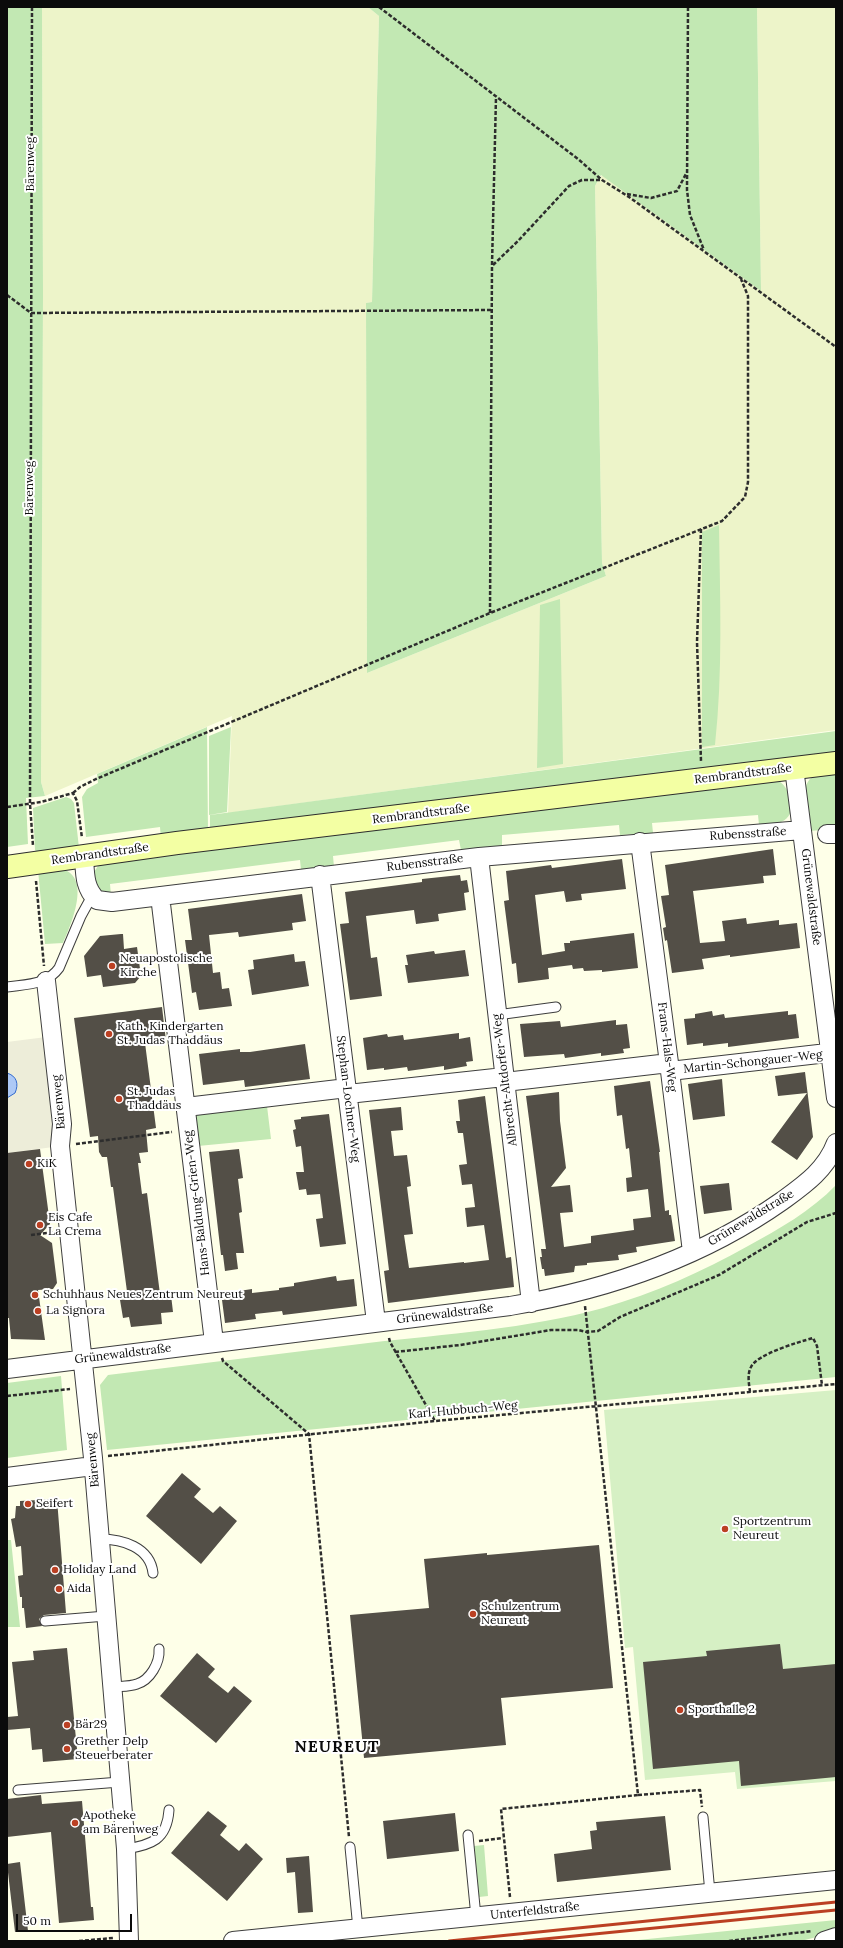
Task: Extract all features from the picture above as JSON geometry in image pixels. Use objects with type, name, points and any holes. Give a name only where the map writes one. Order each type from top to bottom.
[{"type":"street","name":"Rembrandtstraße","points":[[7,867],[34,863],[83,849],[703,779],[836,762]]},
{"type":"street","name":"Grünewaldstraße","points":[[794,768],[833,1053],[836,1098]]},
{"type":"street","name":"Rubensstraße","points":[[92,896],[103,902],[479,857],[640,842],[802,830]]},
{"type":"street","name":"Frans-Hals-Weg","points":[[640,842],[670,1067],[692,1252]]},
{"type":"street","points":[[83,849],[86,884],[92,896]]},
{"type":"street","name":"Albrecht-Altdorfer-Weg","points":[[479,857],[531,1303]]},
{"type":"street","name":"Stephan-Lochner-Weg","points":[[320,875],[347,1091],[382,1322]]},
{"type":"street","name":"Hans-Baldung-Grien-Weg","points":[[160,896],[217,1342]]},
{"type":"street","name":"Bärenweg","points":[[45,974],[62,1124],[60,1146],[87,1387],[126,1849],[129,1941]]},
{"type":"street","name":"Martin-Schongauer-Weg","points":[[186,1107],[347,1091],[670,1067],[833,1053]]},
{"type":"street","name":"Grünewaldstraße","points":[[7,1369],[531,1303],[584,1291],[658,1267],[734,1231],[770,1210],[801,1188],[822,1168],[828,1160],[836,1143]]},
{"type":"street","points":[[7,1477],[93,1462]]},
{"type":"street","name":"Unterfeldstraße","points":[[233,1941],[358,1930],[836,1880]]},
{"type":"street","points":[[822,1935],[836,1938]]},
{"type":"lane","points":[[7,987],[60,968],[81,916],[92,896]]},
{"type":"lane","points":[[497,1015],[556,1007]]},
{"type":"lane","points":[[100,1539],[112,1539],[128,1544],[148,1557],[153,1573]]},
{"type":"lane","points":[[45,1621],[106,1616]]},
{"type":"lane","points":[[112,1686],[133,1685],[143,1681],[156,1666],[159,1649]]},
{"type":"lane","points":[[18,1790],[120,1782]]},
{"type":"lane","points":[[126,1849],[154,1842],[167,1826],[169,1810]]},
{"type":"lane","points":[[703,1817],[710,1893]]},
{"type":"lane","points":[[469,1839],[476,1917]]},
{"type":"lane","points":[[350,1847],[358,1930]]},
{"type":"path","name":"Bärenweg","points":[[32,7],[30,804],[34,863],[45,974]]},
{"type":"path","points":[[379,7],[578,159],[602,180],[704,251],[836,347]]},
{"type":"path","points":[[688,7],[687,190],[690,216],[704,251]]},
{"type":"path","points":[[490,613],[492,265],[496,97]]},
{"type":"path","points":[[624,194],[651,198],[678,191],[688,171]]},
{"type":"path","points":[[492,265],[518,242],[569,186],[582,180],[602,180]]},
{"type":"path","points":[[7,807],[30,804],[72,793],[80,787],[96,780],[490,613],[722,521],[745,497],[748,482],[748,296],[741,279]]},
{"type":"path","points":[[7,295],[31,313],[492,310]]},
{"type":"path","points":[[701,529],[698,642],[700,752],[703,779]]},
{"type":"path","points":[[72,793],[76,801],[83,849]]},
{"type":"path","points":[[60,1146],[189,1130]]},
{"type":"path","points":[[395,1352],[460,1345],[551,1330],[578,1330],[587,1332],[598,1331],[620,1317],[719,1275],[807,1222],[836,1213]]},
{"type":"path","points":[[31,1235],[70,1230]]},
{"type":"path","points":[[584,1291],[587,1332],[638,1795]]},
{"type":"path","points":[[382,1322],[395,1352],[435,1421]]},
{"type":"path","points":[[750,1392],[749,1373],[752,1365],[770,1354],[813,1338],[817,1346],[822,1385]]},
{"type":"path","points":[[217,1342],[223,1361],[309,1434],[350,1847]]},
{"type":"path","name":"Karl-Hubbuch-Weg","points":[[93,1462],[309,1434],[836,1384]]},
{"type":"path","points":[[7,1396],[87,1387]]},
{"type":"path","points":[[510,1894],[501,1808],[700,1790],[703,1817]]},
{"type":"path","points":[[469,1839],[503,1838]]},
{"type":"path","points":[[729,1941],[822,1935]]},
{"type":"path","points":[[79,1941],[115,1938],[116,1941]]},
{"type":"green space","points":[[7,7],[42,7],[43,294],[41,782],[45,796],[26,798],[28,844],[7,847]]},
{"type":"green space","points":[[42,7],[368,7],[379,16],[372,302],[366,303],[367,673],[606,576],[602,563],[595,186],[602,175],[761,291],[757,7],[836,7],[836,730],[228,813],[232,716],[45,796],[41,782],[43,294]]},
{"type":"green space","points":[[368,7],[757,7],[761,291],[601,175],[595,186],[602,563],[606,576],[367,673],[366,303],[372,302],[379,16]]},
{"type":"green space","points":[[719,525],[720,635],[718,718],[715,745],[702,747],[702,532]]},
{"type":"green space","points":[[560,599],[563,764],[537,768],[540,605]]},
{"type":"green space","points":[[207,727],[208,834],[161,839],[160,827],[86,837],[82,797],[87,789],[98,783],[97,774]]},
{"type":"green space","points":[[231,727],[227,812],[209,815],[209,736]]},
{"type":"green space","points":[[836,731],[836,752],[210,834],[210,815]]},
{"type":"green space","points":[[836,770],[836,829],[809,831],[805,803],[805,788],[812,777]]},
{"type":"green space","points":[[779,781],[790,796],[791,808],[787,819],[773,824],[759,825],[758,815],[652,823],[653,833],[620,835],[619,825],[502,835],[502,846],[461,850],[459,840],[333,856],[334,867],[301,870],[300,860],[110,884],[111,895],[102,892],[98,888],[96,885],[94,872],[98,866],[105,863]]},
{"type":"green space","points":[[66,797],[71,799],[74,803],[79,848],[39,855],[35,850],[33,808]]},
{"type":"green space","points":[[62,869],[71,874],[76,881],[78,891],[77,902],[63,943],[45,944],[38,870]]},
{"type":"green space","points":[[267,1106],[271,1139],[198,1146],[194,1113]]},
{"type":"green space","points":[[836,1185],[836,1377],[107,1450],[100,1385],[108,1375],[516,1326],[603,1308],[659,1289],[731,1256],[794,1219],[816,1203]]},
{"type":"green space","points":[[61,1376],[67,1450],[7,1458],[7,1383]]},
{"type":"green space","name":"Sportzentrum Neureut","points":[[836,1390],[836,1781],[737,1789],[735,1772],[645,1780],[633,1647],[625,1648],[604,1410]]},
{"type":"green space","points":[[7,1540],[11,1540],[20,1627],[7,1627]]},
{"type":"green space","points":[[484,1845],[488,1896],[479,1897],[474,1846]]},
{"type":"green space","points":[[836,1920],[836,1932],[801,1941],[628,1941]]},
{"type":"shaded area","points":[[54,1036],[69,1145],[7,1153],[7,1098],[10,1097],[7,1073],[7,1042]]},
{"type":"water","points":[[7,1073],[15,1078],[17,1086],[15,1093],[7,1098]]},
{"type":"building","points":[[773,849],[776,875],[763,876],[764,883],[693,891],[700,943],[725,941],[722,921],[746,918],[747,924],[779,920],[779,925],[797,923],[800,948],[702,959],[704,969],[672,973],[667,940],[665,941],[663,928],[666,927],[661,896],[669,895],[665,865]]},
{"type":"building","points":[[622,859],[626,889],[581,894],[582,900],[566,902],[564,891],[535,895],[542,955],[565,951],[564,943],[570,943],[570,941],[634,933],[638,968],[602,972],[602,970],[584,971],[583,968],[573,969],[572,965],[548,968],[549,979],[518,983],[516,963],[512,964],[504,901],[509,900],[506,871],[551,865],[552,868]]},
{"type":"building","points":[[460,875],[461,881],[467,880],[469,892],[464,893],[466,910],[438,914],[439,921],[416,924],[414,910],[366,916],[371,958],[377,957],[382,996],[350,1000],[340,924],[349,923],[345,892],[422,882],[422,879]]},
{"type":"building","points":[[302,894],[306,921],[292,923],[293,930],[239,937],[238,932],[209,935],[213,973],[220,972],[222,989],[229,988],[232,1006],[199,1010],[196,992],[192,993],[185,940],[192,940],[188,909]]},
{"type":"building","name":"Neuapostolische Kirche","points":[[123,934],[124,949],[137,947],[141,976],[135,983],[103,987],[101,975],[87,977],[84,956],[100,936]]},
{"type":"building","points":[[465,950],[469,976],[408,983],[405,965],[408,965],[406,955],[434,951],[435,954]]},
{"type":"building","points":[[294,954],[295,962],[305,961],[309,986],[252,995],[248,970],[254,969],[253,960]]},
{"type":"building","points":[[162,1007],[166,1041],[145,1043],[156,1128],[146,1130],[148,1152],[139,1153],[141,1163],[138,1163],[142,1194],[147,1193],[160,1294],[171,1295],[173,1312],[161,1313],[162,1324],[131,1327],[129,1317],[123,1318],[120,1300],[128,1299],[113,1187],[111,1187],[107,1157],[102,1157],[99,1152],[98,1136],[90,1137],[74,1018]]},
{"type":"building","points":[[712,1011],[713,1016],[724,1014],[725,1018],[788,1011],[788,1015],[796,1014],[799,1038],[728,1047],[728,1043],[703,1046],[703,1043],[687,1045],[684,1019],[695,1018],[695,1014]]},
{"type":"building","points":[[616,1020],[616,1025],[627,1024],[630,1048],[623,1049],[624,1053],[601,1056],[601,1053],[565,1058],[564,1054],[524,1057],[520,1024],[560,1021],[561,1027]]},
{"type":"building","points":[[459,1033],[459,1039],[470,1037],[473,1061],[466,1062],[467,1066],[444,1070],[444,1066],[408,1071],[407,1067],[384,1070],[384,1068],[367,1070],[363,1038],[387,1034],[388,1037],[403,1035],[404,1040]]},
{"type":"building","points":[[305,1044],[310,1079],[245,1087],[244,1080],[203,1085],[199,1054],[240,1049],[240,1052],[250,1052]]},
{"type":"building","points":[[805,1072],[813,1137],[797,1160],[771,1142],[807,1093],[778,1096],[775,1076]]},
{"type":"building","points":[[722,1079],[725,1116],[693,1120],[688,1084]]},
{"type":"building","points":[[650,1081],[660,1152],[665,1211],[669,1210],[669,1215],[671,1215],[675,1241],[636,1247],[637,1252],[618,1255],[619,1260],[587,1263],[587,1265],[575,1266],[574,1272],[545,1276],[540,1257],[542,1257],[541,1249],[546,1249],[526,1096],[559,1092],[560,1121],[566,1168],[551,1187],[570,1185],[573,1212],[560,1213],[564,1247],[591,1243],[591,1236],[634,1230],[633,1219],[651,1217],[648,1189],[627,1192],[626,1178],[632,1177],[629,1148],[626,1149],[622,1115],[617,1116],[614,1086]]},
{"type":"building","points":[[485,1096],[506,1258],[511,1257],[514,1287],[388,1303],[384,1271],[389,1270],[369,1110],[401,1107],[403,1130],[391,1131],[394,1156],[407,1155],[411,1186],[407,1187],[413,1234],[404,1235],[409,1268],[489,1260],[484,1225],[467,1227],[465,1208],[475,1207],[472,1184],[462,1185],[459,1165],[467,1164],[463,1133],[458,1133],[456,1121],[460,1121],[458,1100]]},
{"type":"building","points":[[329,1114],[346,1244],[320,1247],[316,1219],[323,1218],[320,1194],[307,1195],[306,1189],[299,1190],[296,1172],[304,1172],[301,1146],[296,1147],[293,1130],[296,1129],[294,1120],[301,1119],[301,1117]]},
{"type":"building","points":[[40,1149],[50,1224],[40,1235],[52,1243],[57,1283],[53,1289],[38,1290],[45,1340],[11,1339],[9,1318],[7,1318],[7,1153]]},
{"type":"building","points":[[239,1149],[243,1178],[238,1179],[242,1212],[239,1213],[244,1253],[236,1253],[238,1269],[225,1271],[223,1255],[221,1255],[209,1152]]},
{"type":"building","points":[[729,1183],[732,1210],[704,1214],[700,1186]]},
{"type":"building","points":[[336,1276],[337,1281],[354,1279],[357,1306],[283,1315],[282,1311],[255,1314],[256,1319],[225,1323],[222,1300],[239,1298],[239,1291],[252,1289],[252,1293],[279,1290],[279,1288],[294,1286],[294,1283]]},
{"type":"building","points":[[182,1473],[201,1489],[194,1497],[213,1513],[220,1506],[237,1521],[201,1564],[146,1516]]},
{"type":"building","points":[[57,1499],[66,1613],[44,1615],[39,1619],[42,1626],[26,1628],[24,1608],[22,1608],[22,1597],[20,1597],[18,1576],[23,1575],[21,1546],[16,1547],[11,1519],[15,1518],[16,1506],[20,1506],[20,1501]]},
{"type":"building","points":[[599,1545],[613,1688],[501,1698],[506,1745],[364,1758],[350,1615],[429,1608],[424,1559]]},
{"type":"building","points":[[780,1644],[783,1669],[836,1664],[836,1777],[741,1786],[739,1761],[653,1769],[643,1662],[707,1656],[706,1651]]},
{"type":"building","points":[[67,1648],[78,1759],[43,1762],[42,1749],[32,1750],[30,1728],[7,1730],[7,1717],[18,1716],[12,1662],[34,1660],[33,1651]]},
{"type":"building","points":[[197,1653],[215,1669],[208,1677],[228,1693],[234,1686],[252,1701],[216,1743],[160,1696]]},
{"type":"building","points":[[41,1795],[42,1804],[82,1801],[91,1907],[93,1907],[94,1920],[59,1923],[51,1832],[7,1837],[7,1799]]},
{"type":"building","points":[[208,1811],[227,1826],[220,1835],[239,1851],[246,1843],[263,1859],[227,1901],[171,1853]]},
{"type":"building","points":[[455,1813],[459,1851],[387,1859],[383,1821]]},
{"type":"building","points":[[665,1816],[671,1870],[557,1882],[554,1854],[592,1849],[590,1831],[597,1830],[596,1822]]},
{"type":"building","points":[[309,1856],[313,1912],[298,1913],[295,1872],[287,1873],[286,1858]]},
{"type":"building","points":[[20,1862],[28,1931],[15,1932],[7,1864]]},
{"type":"railway","points":[[449,1941],[836,1902]]},
{"type":"railway","points":[[524,1941],[836,1910]]},
{"type":"place","name":"Neuapostolische Kirche","points":[[112,966]]},
{"type":"place","name":"Kath. Kindergarten St. Judas Thaddäus","points":[[109,1034]]},
{"type":"place","name":"St. Judas Thaddäus","points":[[119,1099]]},
{"type":"place","name":"KiK","points":[[29,1164]]},
{"type":"place","name":"Eis Cafe La Crema","points":[[40,1225]]},
{"type":"place","name":"Schuhhaus Neues Zentrum Neureut","points":[[35,1295]]},
{"type":"place","name":"La Signora","points":[[38,1311]]},
{"type":"place","name":"Seifert","points":[[28,1504]]},
{"type":"place","name":"Sportzentrum Neureut","points":[[725,1529]]},
{"type":"place","name":"Holiday Land","points":[[55,1570]]},
{"type":"place","name":"Aida","points":[[59,1589]]},
{"type":"place","name":"Schulzentrum Neureut","points":[[473,1614]]},
{"type":"place","name":"Sporthalle 2","points":[[680,1710]]},
{"type":"place","name":"Bär29","points":[[67,1725]]},
{"type":"place","name":"Grether Delp Steuerberater","points":[[67,1749]]},
{"type":"place","name":"Apotheke am Bärenweg","points":[[75,1823]]},
{"type":"district","name":"NEUREUT","points":[[337,1747]]}]
